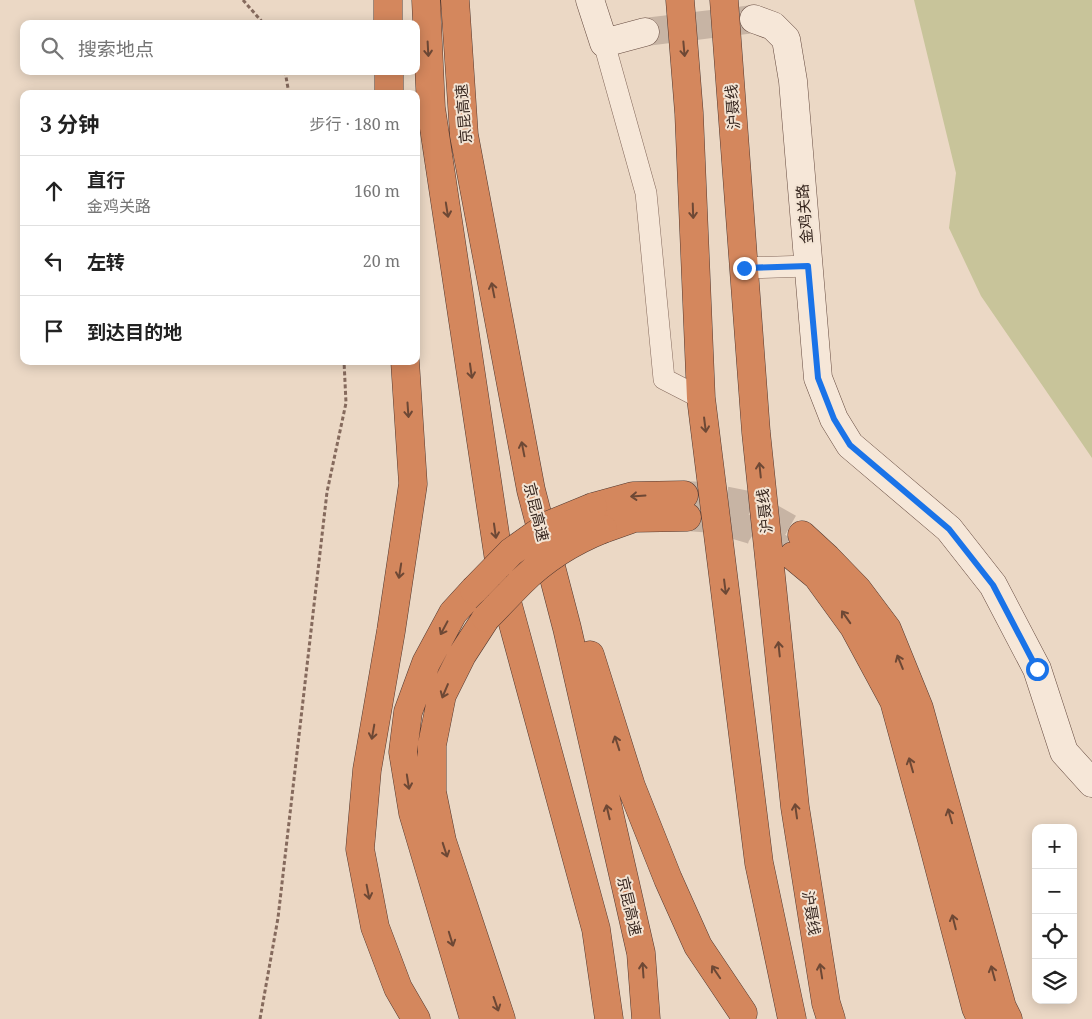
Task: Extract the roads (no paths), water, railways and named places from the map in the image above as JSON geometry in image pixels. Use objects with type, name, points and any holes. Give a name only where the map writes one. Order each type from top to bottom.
[{"type":"highway","points":[[388,0],[388,20]]},
{"type":"highway","name":"京昆高速","points":[[426,0],[431,108],[503,587],[596,929],[609,1019]]},
{"type":"highway","name":"京昆高速","points":[[455,0],[464,135],[531,490],[567,628],[641,953],[646,1019]]},
{"type":"highway","points":[[680,0],[689,113],[701,398],[759,863],[792,1019]]},
{"type":"highway","name":"沪聂线","points":[[724,0],[756,432],[796,807],[826,1004],[831,1019]]},
{"type":"highway","points":[[389,75],[389,90]]},
{"type":"highway","points":[[405,365],[413,484],[391,631],[367,770],[360,849],[375,927],[398,988],[416,1019]]},
{"type":"highway","points":[[531,490],[562,555],[601,693],[631,786],[668,879],[698,946],[743,1013]]},
{"type":"highway","points":[[474,1019],[413,813],[403,752],[408,712],[426,663],[452,613],[511,552],[549,525],[598,518],[634,518],[686,506]]},
{"type":"highway","points":[[501,1019],[442,840],[432,792],[432,745],[442,695],[462,655],[486,618],[522,581],[579,538],[598,518]]},
{"type":"highway","points":[[981,1019],[976,1008],[894,701],[854,627],[798,546],[828,558],[857,589],[887,629],[919,708],[1002,1006],[1008,1019]]},
{"type":"street","points":[[590,0],[646,193],[664,379],[701,398]]},
{"type":"street","name":"金鸡关路","points":[[754,19],[774,26],[786,38],[793,82],[818,378],[834,419],[850,445],[949,529],[993,585],[1037,669],[1064,752],[1092,783]]},
{"type":"street","points":[[604,44],[645,32]]},
{"type":"street","points":[[744,268],[808,266]]},
{"type":"tunnel","points":[[645,32],[754,19]]},
{"type":"tunnel","points":[[684,495],[703,496],[748,505],[802,535]]},
{"type":"tunnel","points":[[687,517],[714,519],[752,530],[783,550]]}]
